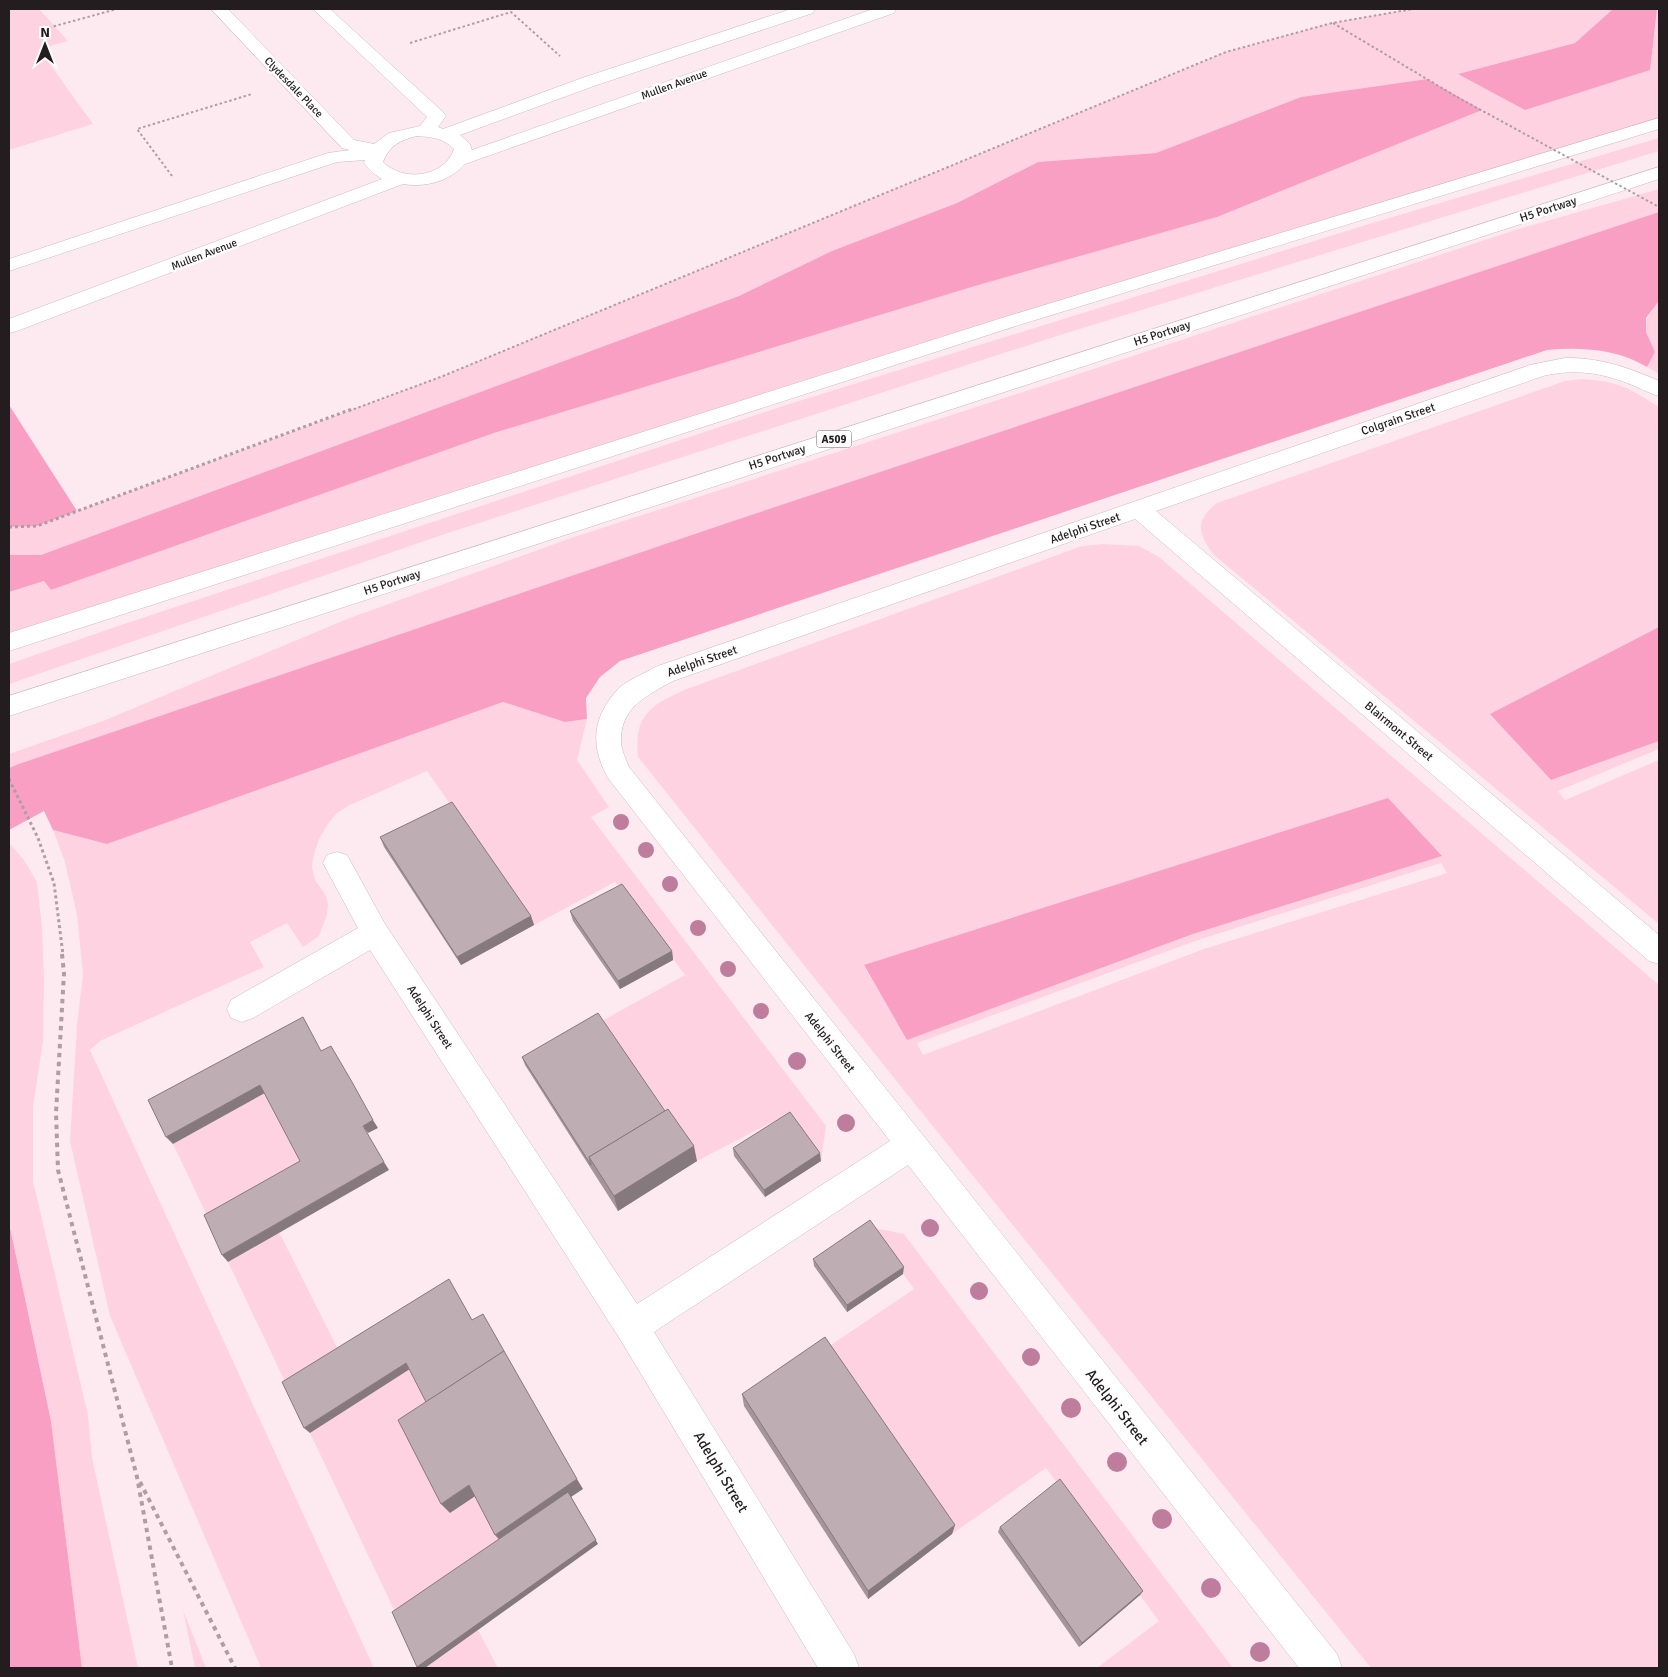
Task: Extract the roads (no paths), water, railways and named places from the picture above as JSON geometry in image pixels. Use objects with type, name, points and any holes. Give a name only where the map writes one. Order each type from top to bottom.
[{"type":"street","name":"Clydesdale Place","points":[[219,9],[348,144],[377,152]]},
{"type":"street","points":[[321,9],[437,116],[425,131]]},
{"type":"street","points":[[445,134],[588,82],[807,9]]},
{"type":"street","name":"Mullen Avenue","points":[[9,325],[10,327],[400,179],[421,180],[437,176],[452,168],[461,160],[888,9]]},
{"type":"street","points":[[9,642],[1012,321],[1659,122]]},
{"type":"street","points":[[400,179],[386,176],[378,171],[373,163],[377,152],[388,140],[402,134],[425,131],[445,134],[456,139],[463,148],[461,160]]},
{"type":"street","points":[[9,265],[335,157],[377,152]]},
{"type":"street","name":"H5 Portway","points":[[9,706],[1659,172]]},
{"type":"street","name":"Colgrain Street","points":[[1138,509],[1538,370],[1569,364],[1599,368],[1626,373],[1659,389]]},
{"type":"street","name":"Blairmont Street","points":[[1138,509],[1659,952]]},
{"type":"street","name":"Adelphi Street","points":[[1138,509],[664,674],[628,695],[611,720],[608,745],[617,771],[1323,1668]]},
{"type":"street","name":"Adelphi Street","points":[[337,863],[375,933],[632,1327],[840,1668]]},
{"type":"street","points":[[242,1009],[375,933]]},
{"type":"street","points":[[632,1327],[911,1145]]}]
